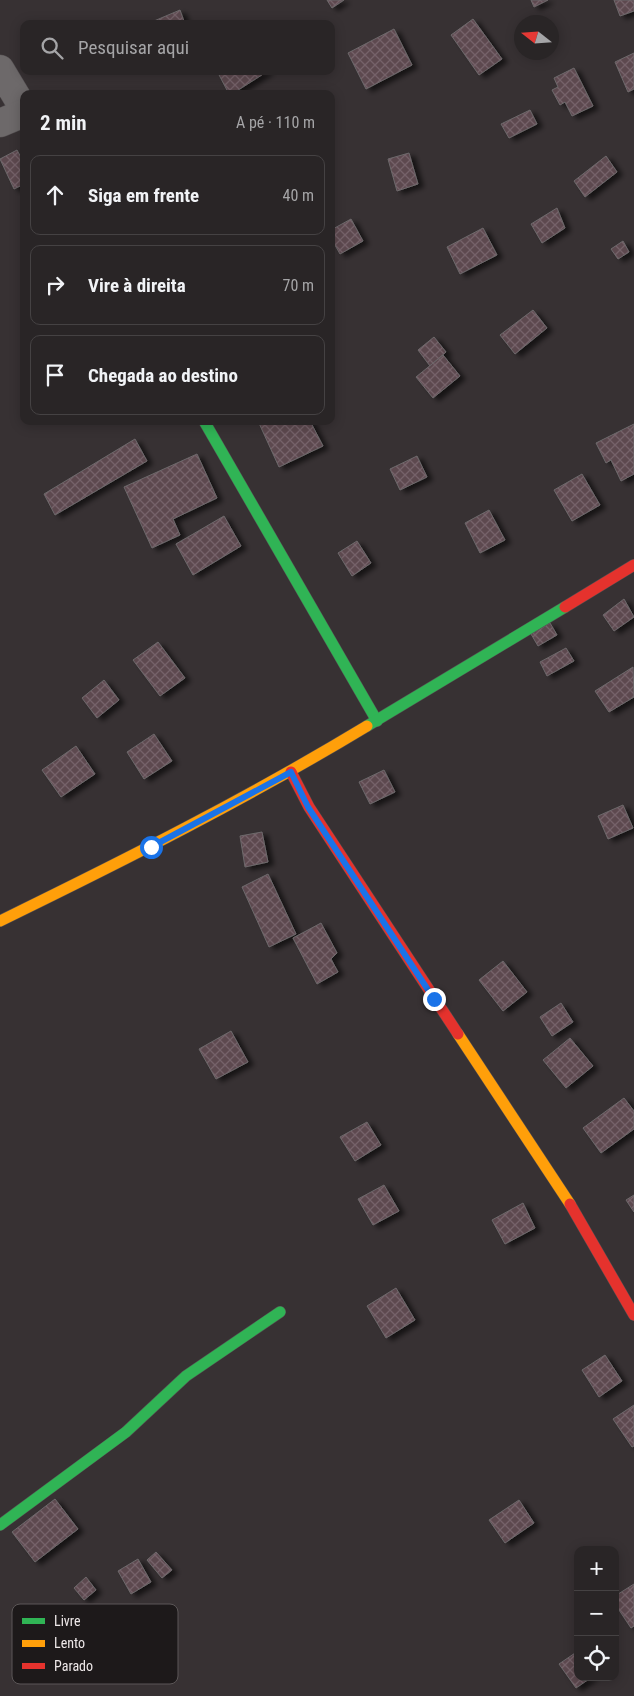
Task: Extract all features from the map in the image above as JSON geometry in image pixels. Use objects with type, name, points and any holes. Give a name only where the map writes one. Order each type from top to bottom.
[{"type":"street","points":[[0,69],[20,104]]},
{"type":"street","points":[[0,123],[20,113]]},
{"type":"street","points":[[206,425],[377,721]]},
{"type":"street","points":[[0,921],[151,847],[291,772],[634,564]]},
{"type":"street","points":[[291,772],[308,807],[428,991],[558,1182],[634,1315]]},
{"type":"street","points":[[0,1525],[126,1432],[186,1376],[280,1312]]},
{"type":"building","points":[[327,0],[344,0],[332,8]]},
{"type":"building","points":[[531,0],[548,0],[534,7]]},
{"type":"building","points":[[614,0],[634,0],[634,11],[620,16]]},
{"type":"building","points":[[180,10],[184,20],[156,20]]},
{"type":"building","points":[[473,19],[502,59],[479,75],[451,35]]},
{"type":"building","points":[[394,29],[412,65],[366,89],[348,53]]},
{"type":"building","points":[[634,53],[634,89],[628,92],[615,62]]},
{"type":"building","points":[[574,68],[593,106],[572,116],[565,102],[560,105],[552,90],[558,87],[554,78]]},
{"type":"building","points":[[219,75],[262,75],[238,90],[227,90]]},
{"type":"building","points":[[530,110],[537,124],[509,138],[501,124]]},
{"type":"building","points":[[17,150],[20,156],[20,186],[14,189],[0,159]]},
{"type":"building","points":[[409,153],[418,184],[397,191],[388,159]]},
{"type":"building","points":[[606,156],[617,172],[585,197],[574,181]]},
{"type":"building","points":[[557,208],[565,228],[542,243],[531,224]]},
{"type":"building","points":[[351,219],[363,241],[340,254],[335,245],[335,228]]},
{"type":"building","points":[[483,228],[497,255],[460,274],[447,247]]},
{"type":"building","points":[[623,241],[629,252],[618,259],[611,249]]},
{"type":"building","points":[[533,310],[547,328],[515,354],[500,335]]},
{"type":"building","points":[[434,337],[446,352],[430,366],[418,350]]},
{"type":"building","points":[[443,355],[460,376],[433,398],[416,377]]},
{"type":"building","points":[[634,424],[634,474],[621,481],[611,460],[606,463],[596,443]]},
{"type":"building","points":[[260,425],[312,425],[323,446],[279,467]]},
{"type":"building","points":[[135,439],[147,461],[55,515],[44,494]]},
{"type":"building","points":[[197,454],[217,498],[173,519],[180,535],[152,548],[124,487]]},
{"type":"building","points":[[417,456],[427,477],[400,490],[390,469]]},
{"type":"building","points":[[582,474],[600,505],[572,521],[554,490]]},
{"type":"building","points":[[489,510],[505,540],[480,553],[465,523]]},
{"type":"building","points":[[224,516],[241,546],[193,575],[176,544]]},
{"type":"building","points":[[357,541],[371,563],[352,576],[338,553]]},
{"type":"building","points":[[624,599],[634,617],[614,631],[603,615]]},
{"type":"building","points":[[550,623],[557,635],[538,646],[531,634]]},
{"type":"building","points":[[158,642],[185,678],[160,696],[133,660]]},
{"type":"building","points":[[566,648],[574,661],[547,676],[540,662]]},
{"type":"building","points":[[633,667],[634,697],[609,712],[595,691]]},
{"type":"building","points":[[104,680],[119,700],[97,718],[82,698]]},
{"type":"building","points":[[154,734],[172,761],[144,779],[127,752]]},
{"type":"building","points":[[76,746],[95,774],[61,797],[42,770]]},
{"type":"building","points":[[384,770],[395,792],[370,804],[359,782]]},
{"type":"building","points":[[623,805],[633,828],[608,839],[598,816]]},
{"type":"building","points":[[262,832],[268,862],[245,867],[240,836]]},
{"type":"building","points":[[268,874],[296,934],[269,947],[242,887]]},
{"type":"building","points":[[321,923],[337,953],[331,959],[338,972],[317,984],[293,938]]},
{"type":"building","points":[[503,961],[527,992],[503,1011],[479,980]]},
{"type":"building","points":[[561,1003],[573,1022],[552,1036],[540,1017]]},
{"type":"building","points":[[231,1031],[248,1062],[216,1079],[199,1049]]},
{"type":"building","points":[[570,1038],[593,1066],[566,1088],[543,1060]]},
{"type":"building","points":[[624,1098],[634,1111],[634,1129],[601,1153],[583,1128]]},
{"type":"building","points":[[367,1122],[381,1145],[355,1161],[340,1137]]},
{"type":"building","points":[[384,1185],[399,1211],[373,1225],[358,1199]]},
{"type":"building","points":[[634,1195],[634,1212],[626,1200]]},
{"type":"building","points":[[523,1203],[535,1228],[505,1244],[492,1220]]},
{"type":"building","points":[[396,1288],[415,1320],[386,1338],[367,1306]]},
{"type":"building","points":[[605,1355],[622,1381],[599,1397],[582,1370]]},
{"type":"building","points":[[634,1405],[634,1446],[632,1447],[613,1419]]},
{"type":"building","points":[[55,1499],[78,1529],[35,1562],[12,1532]]},
{"type":"building","points":[[519,1500],[534,1523],[505,1543],[489,1520]]},
{"type":"building","points":[[156,1552],[172,1570],[162,1578],[147,1560]]},
{"type":"building","points":[[138,1559],[151,1582],[131,1594],[118,1571]]},
{"type":"building","points":[[86,1577],[96,1590],[84,1600],[74,1588]]},
{"type":"building","points":[[634,1584],[634,1626],[631,1628],[619,1610],[619,1593]]},
{"type":"building","points":[[574,1654],[574,1681],[586,1681],[576,1688],[559,1664]]},
{"type":"traffic: fast","points":[[206,425],[377,721]]},
{"type":"traffic: fast","points":[[367,726],[565,607]]},
{"type":"traffic: fast","points":[[0,1525],[126,1432],[186,1376],[280,1312]]},
{"type":"traffic: slow","points":[[0,921],[186,828],[367,726]]},
{"type":"traffic: slow","points":[[458,1034],[570,1204]]},
{"type":"traffic: jam","points":[[565,607],[634,565]]},
{"type":"traffic: jam","points":[[291,772],[309,807],[458,1034]]},
{"type":"traffic: jam","points":[[570,1204],[634,1315]]},
{"type":"route","points":[[151,847],[291,772],[308,807],[434,999]]}]
